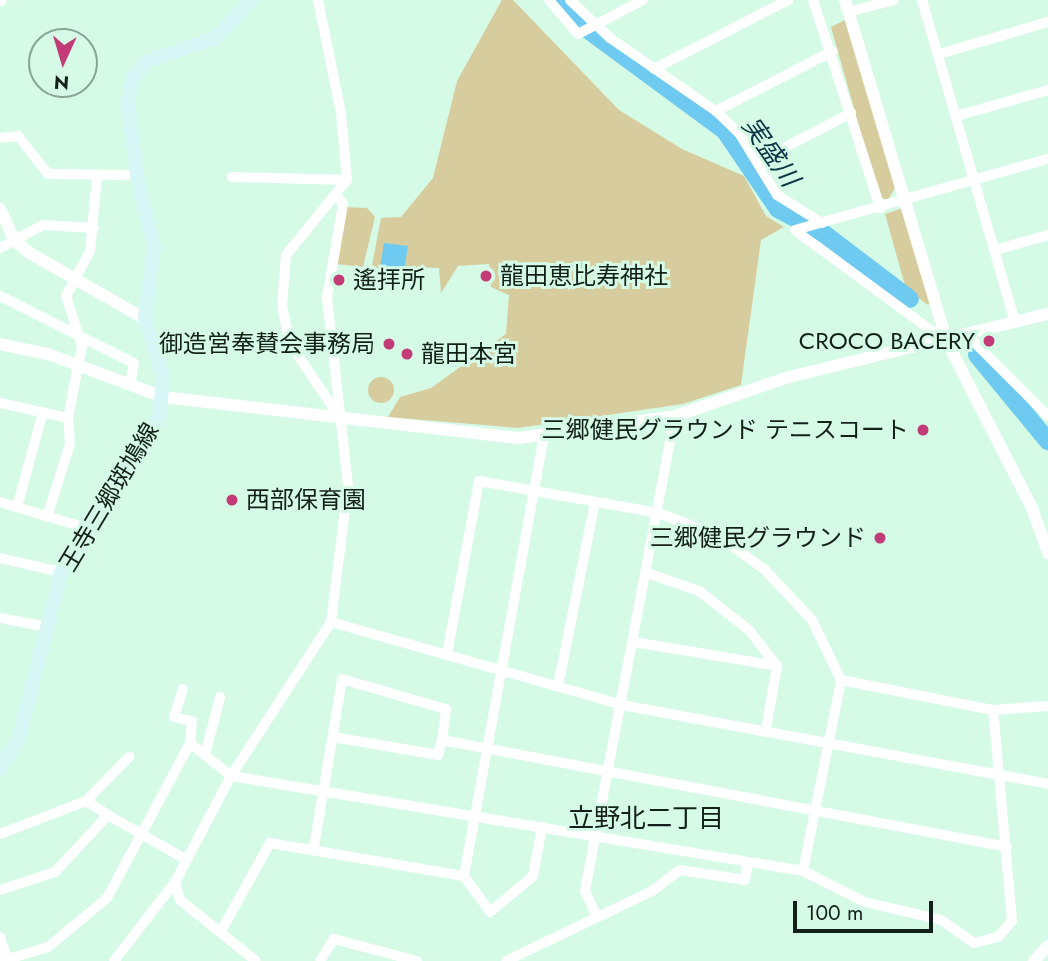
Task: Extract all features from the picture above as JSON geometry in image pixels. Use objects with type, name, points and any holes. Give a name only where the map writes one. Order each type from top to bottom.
[{"type":"main road","points":[[145,319],[154,248],[137,175],[128,94],[139,67],[204,46],[251,0]]},
{"type":"main road","name":"王寺三郷斑鳩線","points":[[0,769],[19,738],[61,572],[86,528],[139,456],[163,397],[158,345],[145,319]]},
{"type":"street","points":[[318,0],[341,113],[346,180],[337,196],[286,255],[282,305],[289,342],[340,418]]},
{"type":"street","points":[[549,0],[578,34],[643,0]]},
{"type":"street","points":[[570,0],[592,26],[716,111],[759,161],[777,195],[820,224]]},
{"type":"street","points":[[654,69],[788,0]]},
{"type":"street","points":[[813,0],[833,51],[880,208]]},
{"type":"street","points":[[894,0],[849,6],[908,199],[947,342],[1032,508],[1048,553]]},
{"type":"street","points":[[922,0],[1015,322]]},
{"type":"street","points":[[939,54],[1048,22]]},
{"type":"street","points":[[716,111],[833,51]]},
{"type":"street","points":[[956,116],[1048,90]]},
{"type":"street","points":[[759,161],[851,113]]},
{"type":"street","points":[[0,138],[18,136],[48,174],[97,177],[137,175]]},
{"type":"street","points":[[947,342],[795,230],[1048,159]]},
{"type":"street","points":[[47,517],[70,444],[68,418],[80,366],[80,336],[66,306],[75,278],[90,251],[97,177]]},
{"type":"street","points":[[232,177],[346,180]]},
{"type":"street","points":[[114,961],[175,882],[231,776],[331,622],[348,485],[327,296],[343,204],[337,196]]},
{"type":"street","points":[[0,209],[14,239],[145,319]]},
{"type":"street","points":[[0,248],[43,225],[94,228]]},
{"type":"street","points":[[995,250],[1048,235]]},
{"type":"street","points":[[0,296],[134,363],[130,385]]},
{"type":"street","points":[[0,344],[80,366],[163,397],[454,435],[544,435],[675,416],[789,377],[947,342],[1015,322],[1047,316]]},
{"type":"street","points":[[968,336],[1048,416]]},
{"type":"street","points":[[0,403],[68,418]]},
{"type":"street","points":[[17,508],[43,412]]},
{"type":"street","points":[[595,913],[584,891],[659,513],[675,416]]},
{"type":"street","points":[[464,876],[537,491],[544,435]]},
{"type":"street","points":[[447,654],[479,481],[659,513],[718,536],[764,569],[812,620],[841,680],[803,871]]},
{"type":"street","points":[[0,502],[86,528]]},
{"type":"street","points":[[558,686],[595,503]]},
{"type":"street","points":[[0,558],[61,572]]},
{"type":"street","points":[[647,573],[699,590],[749,630],[776,666],[766,730]]},
{"type":"street","points":[[0,618],[47,626]]},
{"type":"street","points":[[331,622],[622,705],[1048,784]]},
{"type":"street","points":[[634,642],[776,666]]},
{"type":"street","points":[[314,847],[342,678],[446,709],[438,755],[333,737]]},
{"type":"street","points":[[841,680],[993,710],[1048,706]]},
{"type":"street","points":[[0,937],[5,960],[48,947],[91,915],[107,898],[190,743],[192,721],[174,717],[183,689]]},
{"type":"street","points":[[205,755],[220,697]]},
{"type":"street","points":[[190,743],[231,776],[475,814],[803,871],[865,902],[941,920],[974,943],[998,937],[1012,921],[993,710]]},
{"type":"street","points":[[442,740],[1007,847]]},
{"type":"street","points":[[0,834],[86,801],[129,757]]},
{"type":"street","points":[[86,801],[185,859]]},
{"type":"street","points":[[0,890],[55,872],[108,815]]},
{"type":"street","points":[[220,931],[270,843],[314,847],[464,876],[490,912],[533,876],[542,827]]},
{"type":"street","points":[[506,961],[595,913],[652,891],[680,870],[745,880],[748,862]]},
{"type":"street","points":[[175,882],[180,900],[256,961]]},
{"type":"street","points":[[320,961],[334,939],[417,961]]},
{"type":"street","points":[[1034,961],[1048,946]]},
{"type":"shaded area","points":[[502,0],[513,0],[619,110],[682,149],[744,176],[766,216],[784,227],[761,240],[741,385],[683,404],[518,428],[388,417],[400,397],[431,388],[506,334],[509,295],[491,287],[489,264],[458,266],[441,293],[439,268],[411,267],[404,283],[372,265],[381,218],[401,217],[433,178],[457,81]]},
{"type":"shaded area","points":[[845,20],[896,186],[888,200],[879,197],[831,27]]},
{"type":"shaded area","points":[[345,207],[367,208],[375,217],[363,267],[336,264]]},
{"type":"shaded area","points":[[903,208],[930,304],[928,305],[906,289],[885,214]]},
{"type":"shaded area","points":[[381,377],[390,381],[394,390],[390,399],[381,403],[372,399],[368,390],[372,381]]},
{"type":"water","points":[[384,243],[408,246],[404,271],[380,268]]},
{"type":"waterway","name":"実盛川","points":[[562,0],[580,24],[725,131],[778,209],[823,233],[910,299]]},
{"type":"waterway","name":"実盛川","points":[[977,355],[1048,441]]},
{"type":"place","name":"龍田恵比寿神社","points":[[486,276]]},
{"type":"place","name":"遙拝所","points":[[339,280]]},
{"type":"place","name":"CROCO BACERY","points":[[989,341]]},
{"type":"place","name":"御造営奉賛会事務局","points":[[389,344]]},
{"type":"place","name":"龍田本宮","points":[[407,354]]},
{"type":"place","name":"三郷健民グラウンド テニスコート","points":[[923,430]]},
{"type":"place","name":"西部保育園","points":[[232,500]]},
{"type":"place","name":"三郷健民グラウンド","points":[[880,538]]},
{"type":"district","name":"立野北二丁目","points":[[646,819]]}]
